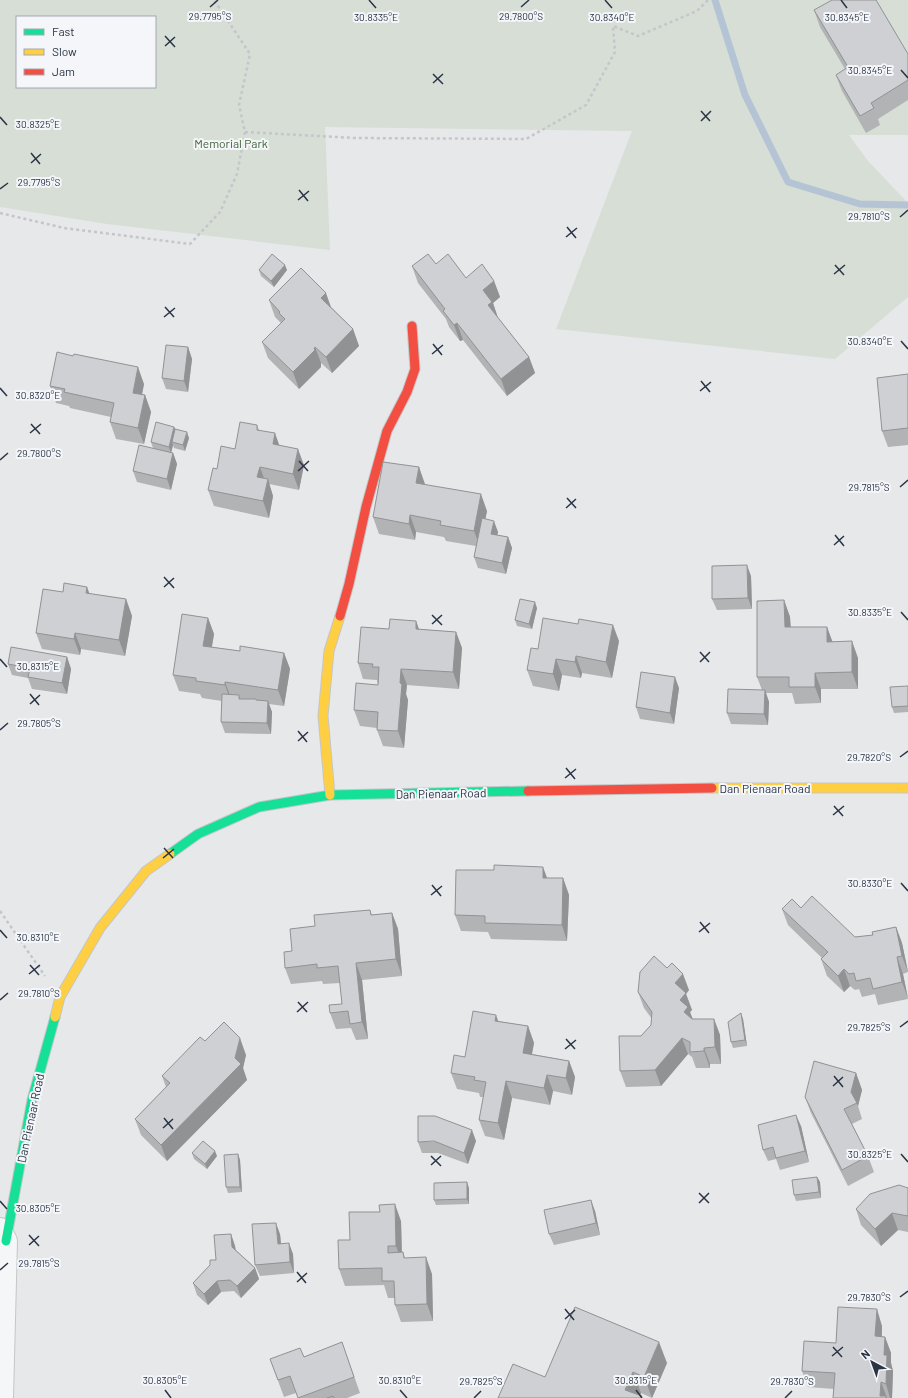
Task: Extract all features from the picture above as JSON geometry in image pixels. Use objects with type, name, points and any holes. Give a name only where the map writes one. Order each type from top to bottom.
[{"type":"street","points":[[330,795],[323,716],[329,651],[349,584],[366,507],[387,431],[407,392],[415,369],[412,326]]},
{"type":"street","name":"Dan Pienaar Road","points":[[3,1235],[32,1100],[60,996],[100,928],[146,871],[198,834],[259,807],[330,795],[686,788],[908,788]]},
{"type":"street","points":[[2,1398],[3,1235]]},
{"type":"path","points":[[0,213],[64,228],[190,244],[220,212],[237,174],[245,132],[238,105],[250,54],[214,0]]},
{"type":"path","points":[[245,132],[355,138],[526,139],[586,105],[615,52],[613,26],[638,36],[697,12],[708,0]]},
{"type":"path","points":[[0,911],[60,996]]},
{"type":"green space","name":"Memorial Park","points":[[0,0],[908,0],[908,135],[849,135],[868,161],[908,203],[908,297],[835,359],[556,329],[632,131],[325,127],[330,250],[107,224],[0,207]]},
{"type":"building","points":[[832,0],[876,0],[908,54],[908,80],[871,103],[874,108],[860,116],[836,75],[848,67],[814,10]]},
{"type":"building","points":[[272,254],[285,265],[271,281],[259,270]]},
{"type":"building","points":[[428,254],[436,264],[448,254],[466,278],[482,264],[494,281],[483,290],[492,302],[488,305],[529,357],[501,379],[457,323],[454,325],[443,311],[445,309],[412,266]]},
{"type":"building","points":[[301,268],[326,293],[321,298],[353,329],[326,357],[315,347],[315,350],[293,372],[262,342],[285,319],[269,300]]},
{"type":"building","points":[[166,345],[188,347],[184,381],[162,378]]},
{"type":"building","points":[[57,352],[138,367],[133,393],[145,395],[138,428],[110,422],[114,403],[64,392],[65,389],[50,386]]},
{"type":"building","points":[[908,374],[908,428],[882,431],[877,378]]},
{"type":"building","points":[[156,422],[174,427],[169,447],[151,442]]},
{"type":"building","points":[[240,422],[257,425],[257,430],[275,433],[273,444],[298,449],[293,474],[260,467],[257,477],[268,479],[263,501],[208,490],[213,468],[217,469],[221,446],[235,449]]},
{"type":"building","points":[[175,429],[187,432],[183,445],[172,442]]},
{"type":"building","points":[[139,445],[173,453],[167,479],[133,471]]},
{"type":"building","points":[[383,462],[419,467],[416,483],[481,494],[474,531],[440,525],[441,521],[410,515],[409,524],[373,517]]},
{"type":"building","points":[[482,518],[494,521],[491,534],[508,537],[502,563],[474,557]]},
{"type":"building","points":[[747,565],[748,598],[712,599],[712,566]]},
{"type":"building","points":[[64,583],[87,587],[86,593],[126,599],[119,640],[75,633],[74,639],[36,633],[43,589],[63,592]]},
{"type":"building","points":[[520,599],[535,602],[529,624],[515,620]]},
{"type":"building","points":[[784,600],[785,627],[827,627],[827,642],[852,641],[852,672],[815,673],[815,687],[789,687],[789,677],[757,677],[757,601]]},
{"type":"building","points":[[182,614],[208,618],[203,646],[240,651],[240,646],[284,653],[278,690],[225,682],[225,685],[196,681],[196,678],[173,675]]},
{"type":"building","points":[[543,618],[578,624],[579,619],[613,625],[606,662],[576,656],[575,662],[556,659],[553,674],[527,670],[531,648],[538,649]]},
{"type":"building","points":[[390,619],[416,621],[416,629],[456,632],[453,672],[401,669],[400,683],[402,684],[398,731],[377,730],[378,712],[354,710],[356,683],[378,685],[379,667],[372,667],[373,664],[358,663],[361,627],[389,629]]},
{"type":"building","points":[[11,647],[67,657],[62,683],[28,677],[30,668],[8,664]]},
{"type":"building","points":[[641,672],[675,677],[670,713],[636,707]]},
{"type":"building","points":[[908,686],[908,706],[892,707],[890,687]]},
{"type":"building","points":[[728,689],[765,690],[764,714],[727,713]]},
{"type":"building","points":[[222,694],[239,695],[239,699],[268,701],[267,723],[221,722]]},
{"type":"building","points":[[494,865],[543,867],[543,878],[563,878],[562,925],[485,923],[485,916],[455,915],[456,870],[494,870]]},
{"type":"building","points":[[812,896],[855,937],[873,935],[872,932],[896,927],[902,956],[897,957],[902,982],[873,989],[870,978],[856,981],[854,973],[849,974],[844,969],[838,976],[821,959],[828,952],[782,909],[792,899],[801,908]]},
{"type":"building","points":[[370,910],[371,915],[392,913],[396,959],[356,963],[362,1022],[350,1024],[348,1011],[330,1013],[329,1005],[342,1004],[338,966],[317,968],[317,964],[285,968],[284,952],[292,951],[290,929],[315,926],[314,915]]},
{"type":"building","points":[[654,956],[667,968],[672,963],[683,974],[675,983],[686,993],[680,1000],[688,1007],[684,1012],[692,1019],[714,1019],[715,1047],[704,1048],[704,1051],[690,1052],[690,1042],[682,1038],[655,1070],[620,1071],[619,1036],[641,1036],[651,1025],[652,1012],[638,992],[640,972]]},
{"type":"building","points":[[473,1011],[496,1015],[495,1021],[528,1026],[523,1053],[569,1061],[566,1078],[547,1075],[544,1088],[506,1081],[498,1123],[479,1120],[486,1082],[474,1080],[475,1077],[451,1073],[454,1055],[465,1057]]},
{"type":"building","points":[[741,1013],[745,1040],[731,1042],[728,1022]]},
{"type":"building","points":[[224,1022],[240,1038],[235,1058],[241,1064],[161,1145],[135,1119],[170,1083],[162,1076],[200,1037],[205,1041]]},
{"type":"building","points":[[814,1061],[856,1073],[851,1092],[857,1103],[844,1109],[868,1156],[842,1170],[805,1097]]},
{"type":"building","points":[[796,1115],[805,1151],[776,1158],[773,1147],[763,1150],[758,1125]]},
{"type":"building","points":[[418,1116],[435,1116],[472,1130],[464,1153],[434,1141],[418,1142]]},
{"type":"building","points":[[203,1141],[215,1151],[205,1164],[192,1153]]},
{"type":"building","points":[[238,1154],[240,1187],[226,1187],[224,1155]]},
{"type":"building","points":[[817,1177],[819,1192],[794,1195],[792,1180]]},
{"type":"building","points":[[467,1182],[467,1199],[434,1200],[434,1183]]},
{"type":"building","points":[[899,1185],[908,1188],[908,1216],[892,1213],[875,1229],[856,1209],[870,1194]]},
{"type":"building","points":[[591,1200],[596,1223],[549,1234],[544,1210]]},
{"type":"building","points":[[395,1204],[396,1246],[388,1246],[388,1253],[403,1252],[404,1258],[426,1257],[427,1304],[395,1305],[394,1281],[382,1281],[382,1268],[339,1269],[338,1240],[350,1240],[349,1212],[380,1212],[379,1205]]},
{"type":"building","points":[[276,1223],[278,1244],[289,1243],[290,1262],[255,1265],[252,1224]]},
{"type":"building","points":[[231,1234],[232,1247],[255,1268],[237,1286],[230,1280],[217,1281],[204,1294],[193,1283],[210,1265],[210,1260],[216,1260],[214,1235]]},
{"type":"building","points":[[575,1307],[659,1342],[644,1377],[633,1372],[625,1390],[642,1396],[641,1398],[498,1398],[513,1364],[545,1377]]},
{"type":"building","points":[[838,1307],[877,1309],[875,1336],[885,1337],[884,1355],[887,1355],[886,1384],[881,1382],[880,1396],[886,1396],[886,1398],[833,1398],[835,1373],[802,1371],[804,1341],[836,1343]]},
{"type":"building","points":[[342,1342],[354,1377],[298,1398],[290,1376],[278,1380],[270,1359],[300,1348],[304,1357]]},
{"type":"waterway","points":[[715,0],[745,95],[788,182],[860,204],[908,205]]},
{"type":"traffic: fast","points":[[170,854],[198,834],[259,807],[330,795],[528,791]]},
{"type":"traffic: fast","points":[[6,1241],[32,1100],[55,1017]]},
{"type":"traffic: slow","points":[[330,795],[323,716],[329,651],[340,616]]},
{"type":"traffic: slow","points":[[712,788],[908,788]]},
{"type":"traffic: slow","points":[[55,1017],[60,997],[100,928],[146,871],[170,854]]},
{"type":"traffic: jam","points":[[340,616],[349,584],[366,507],[387,431],[407,392],[415,369],[412,326]]},
{"type":"traffic: jam","points":[[528,791],[712,788]]}]
